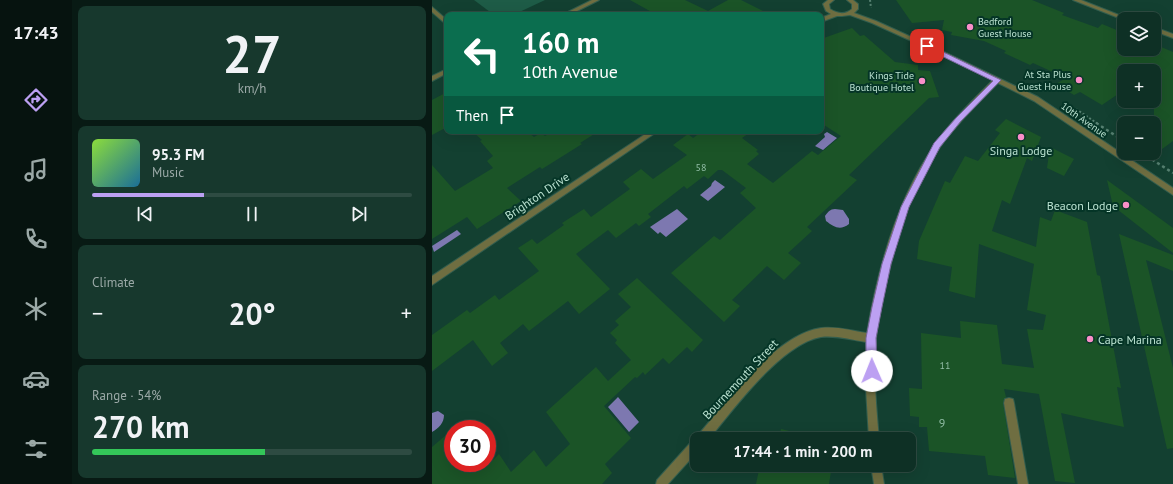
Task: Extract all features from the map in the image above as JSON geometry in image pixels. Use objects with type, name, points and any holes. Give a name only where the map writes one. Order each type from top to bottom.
[{"type":"street","points":[[571,12],[596,0]]},
{"type":"street","name":"10th Avenue","points":[[850,0],[856,4],[870,20]]},
{"type":"street","points":[[1076,0],[1117,16]]},
{"type":"street","points":[[827,3],[836,14]]},
{"type":"street","points":[[824,19],[836,14],[850,13],[856,4]]},
{"type":"street","points":[[432,9],[444,20]]},
{"type":"street","name":"10th Avenue","points":[[850,13],[870,20],[997,80],[1051,109],[1173,192]]},
{"type":"street","points":[[1161,32],[1173,36]]},
{"type":"street","points":[[432,79],[444,73]]},
{"type":"street","points":[[873,432],[871,398],[871,338],[887,264],[905,207],[937,145],[958,119],[997,80]]},
{"type":"street","name":"Brighton Drive","points":[[432,281],[651,134]]},
{"type":"street","name":"Bournemouth Street","points":[[708,432],[770,363],[798,340],[820,333],[871,338]]},
{"type":"street","points":[[1009,403],[1023,484]]},
{"type":"street","points":[[661,484],[690,452]]},
{"type":"street","points":[[877,472],[879,484]]},
{"type":"path","points":[[1153,160],[1173,173]]},
{"type":"green space","points":[[474,0],[545,0],[519,12],[490,12]]},
{"type":"shaded area","points":[[827,132],[837,138],[823,150],[815,146],[825,137],[824,134]]},
{"type":"shaded area","points":[[715,180],[725,187],[708,201],[700,195],[711,186]]},
{"type":"shaded area","points":[[677,209],[688,219],[666,237],[660,232],[658,234],[650,227]]},
{"type":"shaded area","points":[[830,210],[843,210],[849,219],[849,224],[840,228],[826,221],[825,216]]},
{"type":"shaded area","points":[[457,230],[461,234],[434,252],[432,246]]},
{"type":"shaded area","points":[[618,397],[639,422],[629,432],[608,407]]},
{"type":"shaded area","points":[[438,411],[444,415],[443,420],[439,427],[432,432],[432,413]]},
{"type":"building","points":[[630,0],[685,0],[708,11],[728,0],[741,0],[765,12],[652,12]]},
{"type":"building","points":[[896,0],[1032,0],[1064,13],[1062,15],[1098,28],[1102,24],[1117,30],[1117,56],[1161,56],[1161,47],[1173,52],[1173,141],[1161,150],[1161,116],[1154,116],[1154,108],[1161,108],[1161,64],[1117,64],[1117,95],[1102,105],[1080,92],[1074,95],[1056,84],[1066,78],[1033,63],[1030,65],[1004,53],[1006,51],[984,41],[951,35],[952,32],[942,30],[944,20],[912,23]]},
{"type":"building","points":[[852,28],[860,36],[864,35],[895,62],[918,65],[918,70],[930,71],[939,97],[929,98],[849,175],[857,180],[807,227],[812,231],[788,253],[801,263],[784,280],[767,266],[732,300],[740,306],[724,322],[671,273],[714,236],[720,240],[756,208],[740,193],[746,188],[722,170],[718,170],[708,179],[704,176],[687,189],[684,186],[648,214],[651,217],[639,226],[636,223],[616,238],[608,230],[576,254],[610,289],[579,314],[568,301],[529,331],[523,324],[500,343],[508,353],[492,366],[473,340],[432,371],[432,335],[467,310],[470,313],[495,295],[499,300],[539,271],[518,248],[532,239],[537,244],[564,225],[562,223],[584,209],[591,217],[630,189],[623,182],[641,169],[653,179],[687,155],[673,145],[688,134],[693,138],[699,134],[748,134],[742,138],[758,150],[756,151],[759,154],[747,164],[773,183],[812,151],[818,155],[841,136],[824,125],[824,38]]},
{"type":"building","points":[[444,94],[444,129],[432,135],[432,100]]},
{"type":"building","points":[[1006,119],[1041,137],[1032,161],[1027,158],[1010,204],[1002,200],[992,231],[1036,247],[1040,217],[1051,221],[1055,210],[1087,222],[1097,275],[1100,276],[1121,388],[1117,387],[1124,427],[1061,413],[1075,483],[1055,481],[1039,394],[1004,389],[1006,397],[1003,403],[1015,478],[988,475],[985,456],[929,451],[927,427],[919,427],[919,417],[910,416],[909,388],[922,389],[921,333],[961,338],[960,321],[997,325],[1002,364],[1034,368],[1027,329],[1043,330],[1046,315],[1027,310],[1034,264],[979,244],[975,298],[949,291],[952,267],[917,259],[919,241],[945,181],[950,183],[965,156],[978,161],[1000,133],[995,130]]},
{"type":"building","points":[[475,134],[530,134],[534,137],[539,134],[545,136],[549,134],[594,134],[580,143],[582,144],[542,169],[540,167],[507,188],[521,201],[477,229],[467,217],[432,239],[432,165],[455,191],[493,168],[487,161],[493,156],[480,141],[482,140]]},
{"type":"building","points":[[1050,147],[1074,159],[1064,176],[1047,168]]},
{"type":"building","points":[[1107,180],[1173,228],[1173,253],[1113,206]]},
{"type":"building","points":[[1119,234],[1173,255],[1173,271],[1146,260],[1173,368],[1173,448],[1167,449]]},
{"type":"building","points":[[637,278],[703,340],[692,352],[687,347],[669,364],[663,358],[645,375],[643,372],[637,378],[635,377],[604,406],[631,438],[605,464],[612,473],[602,484],[432,484],[432,447],[444,437],[444,472],[496,472],[496,457],[499,454],[511,472],[534,450],[546,467],[570,444],[546,412],[596,367],[608,381],[631,360],[615,343],[617,340],[610,333],[619,325],[615,321],[631,307],[618,294]]},
{"type":"building","points":[[781,429],[794,432],[780,432]]},
{"type":"building","points":[[759,472],[831,472],[829,484],[756,484]]},
{"type":"place","name":"Bedford Guest House","points":[[970,27]]},
{"type":"place","name":"At Sta Plus Guest House","points":[[1079,80]]},
{"type":"place","name":"Kings Tide Boutique Hotel","points":[[922,81]]},
{"type":"place","name":"Singa Lodge","points":[[1021,137]]},
{"type":"place","name":"Beacon Lodge","points":[[1126,205]]},
{"type":"place","name":"Cape Marina","points":[[1090,339]]},
{"type":"route","points":[[872,371],[871,338],[877,307],[887,264],[905,207],[937,145],[958,119],[997,80],[927,46]]}]
